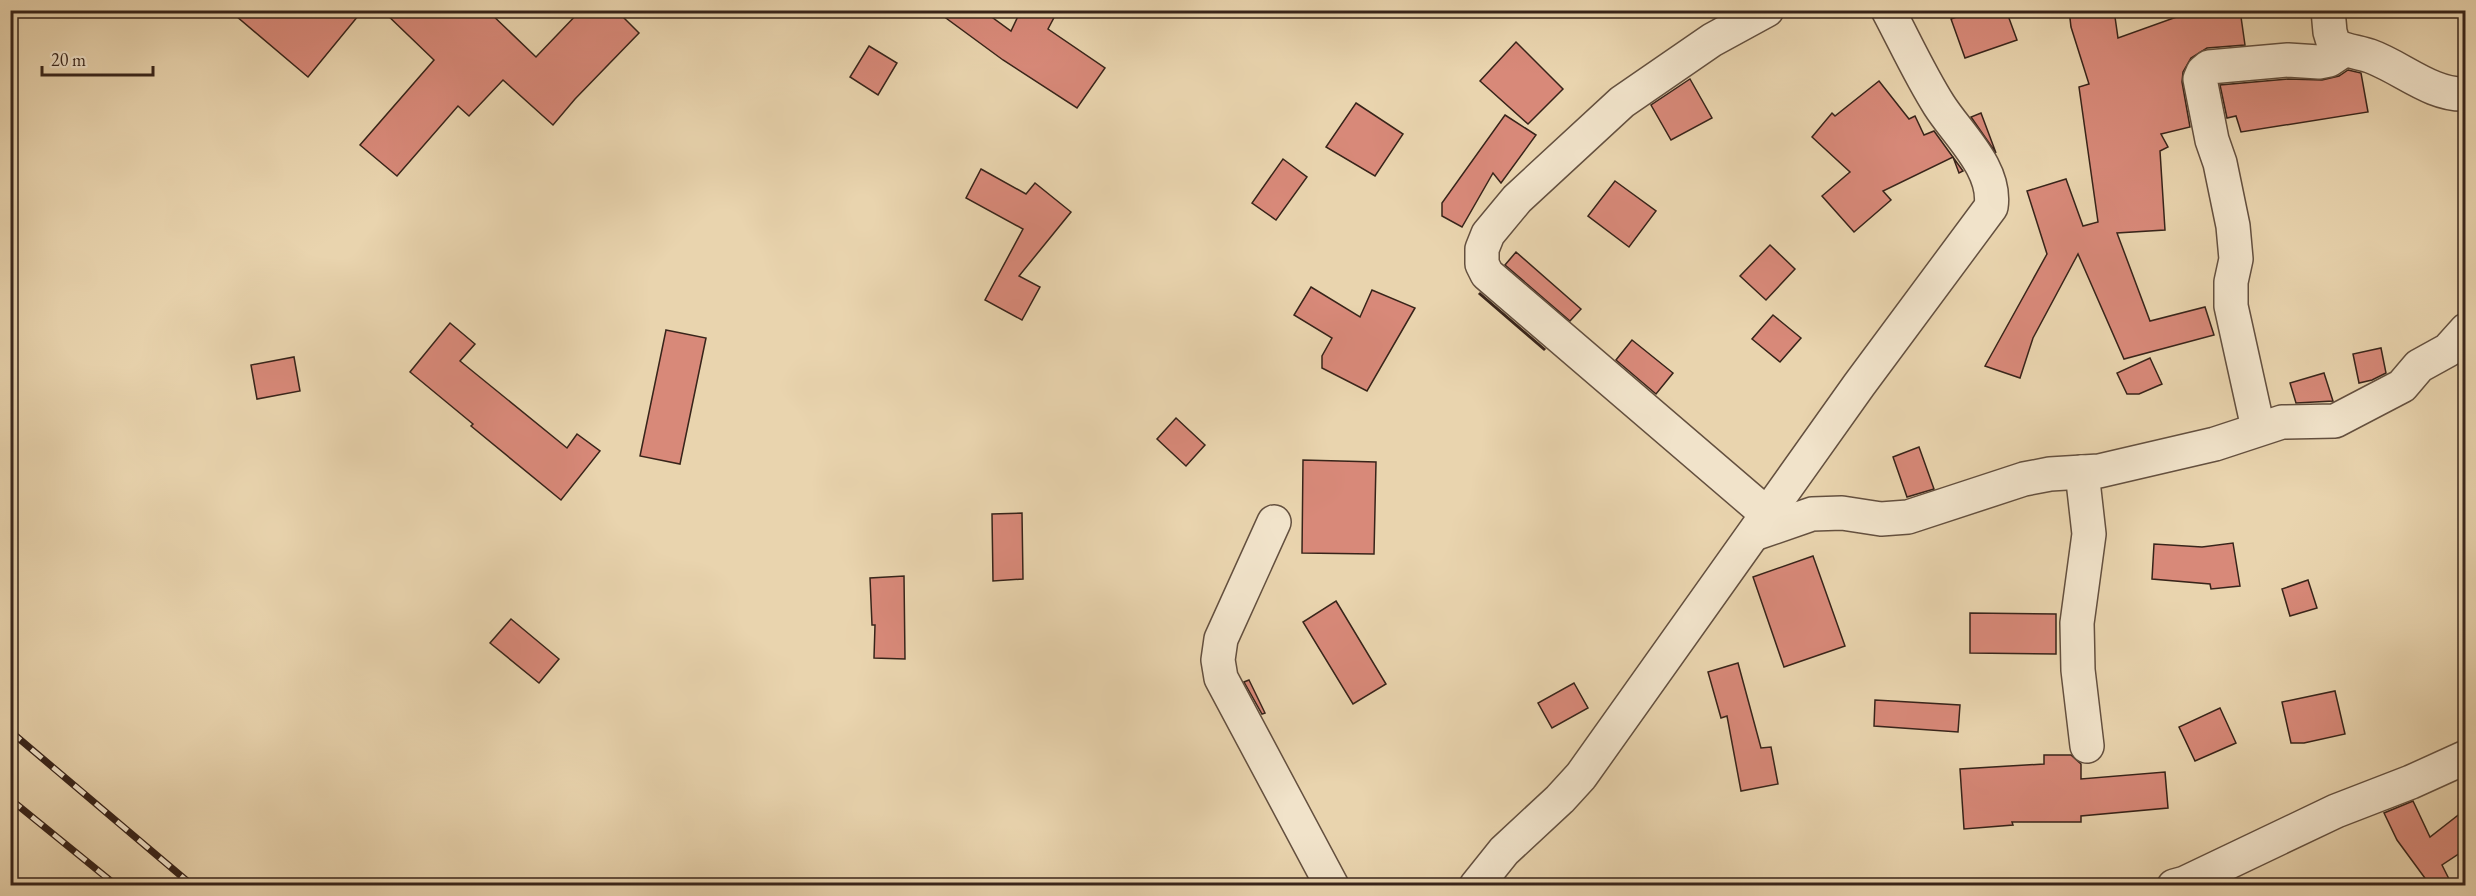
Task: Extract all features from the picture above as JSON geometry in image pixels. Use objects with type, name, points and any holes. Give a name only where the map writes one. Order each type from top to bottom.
[{"type":"street","points":[[1761,524],[1486,274],[1482,264],[1482,249],[1488,234],[1517,199],[1622,102],[1712,40],[1767,10]]},
{"type":"street","points":[[1476,885],[1504,851],[1560,799],[1581,776],[1859,385],[1991,207],[1990,187],[1977,159],[1939,105],[1888,10]]},
{"type":"street","points":[[2328,10],[2334,45],[2369,56],[2438,90],[2455,95],[2466,94]]},
{"type":"street","points":[[2258,428],[2231,306],[2231,282],[2236,259],[2233,226],[2200,79],[2209,67],[2288,60],[2319,62],[2329,60],[2344,50]]},
{"type":"street","points":[[1761,524],[1812,514],[1842,513],[1881,519],[1908,517],[2024,479],[2050,474],[2099,471],[2215,444],[2282,422],[2334,421],[2402,386],[2419,366],[2448,350],[2466,330]]},
{"type":"street","points":[[2082,472],[2089,534],[2077,623],[2078,670],[2087,746]]},
{"type":"street","points":[[1274,522],[1221,639],[1218,660],[1221,678],[1332,885]]},
{"type":"street","points":[[2174,885],[2185,883],[2336,811],[2411,782],[2464,758]]},
{"type":"building","points":[[229,10],[363,10],[308,77]]},
{"type":"building","points":[[382,10],[487,10],[536,57],[581,10],[616,10],[639,33],[553,125],[503,80],[469,116],[458,106],[397,176],[360,145],[434,60]]},
{"type":"building","points":[[935,10],[982,10],[1011,31],[1021,10],[1058,10],[1048,29],[1105,68],[1077,108],[1003,60]]},
{"type":"building","points":[[1976,10],[2006,10],[2017,40],[1965,58],[1951,19]]},
{"type":"building","points":[[2069,10],[2114,10],[2118,38],[2196,10],[2240,10],[2245,45],[2207,48],[2191,58],[2183,72],[2182,82],[2190,127],[2161,134],[2168,147],[2160,151],[2165,230],[2117,233],[2150,321],[2205,307],[2214,335],[2124,359],[2078,254],[2033,338],[2020,378],[1985,366],[2047,254],[2027,191],[2066,179],[2083,226],[2098,222],[2079,87],[2089,84],[2071,27]]},
{"type":"building","points":[[1516,42],[1563,89],[1528,124],[1480,81]]},
{"type":"building","points":[[869,46],[897,63],[878,95],[850,77]]},
{"type":"building","points":[[2348,70],[2361,73],[2368,112],[2241,132],[2236,116],[2227,118],[2220,85],[2288,79],[2322,80],[2339,76]]},
{"type":"building","points":[[1690,79],[1712,118],[1671,140],[1651,105]]},
{"type":"building","points":[[1879,81],[1909,119],[1915,116],[1924,135],[1934,131],[1953,157],[1883,191],[1891,200],[1854,232],[1822,196],[1850,172],[1812,137],[1832,113],[1835,116]]},
{"type":"building","points":[[1356,103],[1403,134],[1375,176],[1326,147]]},
{"type":"building","points":[[1981,113],[1996,153],[1971,117]]},
{"type":"building","points":[[1505,115],[1536,135],[1501,183],[1493,173],[1462,227],[1442,216],[1442,203]]},
{"type":"building","points":[[1953,157],[1963,171],[1959,173]]},
{"type":"building","points":[[1283,159],[1307,177],[1276,220],[1252,203]]},
{"type":"building","points":[[981,169],[1026,194],[1035,183],[1071,212],[1019,276],[1040,287],[1022,320],[985,300],[1023,229],[966,198]]},
{"type":"building","points":[[1615,181],[1656,211],[1629,247],[1588,216]]},
{"type":"building","points":[[1770,245],[1795,269],[1766,300],[1740,276]]},
{"type":"building","points":[[1516,252],[1581,309],[1570,321],[1505,265]]},
{"type":"building","points":[[1311,287],[1360,317],[1372,290],[1415,308],[1367,391],[1322,368],[1322,356],[1332,338],[1294,315]]},
{"type":"building","points":[[1480,293],[1545,349],[1479,294]]},
{"type":"building","points":[[1773,315],[1801,338],[1780,362],[1752,339]]},
{"type":"building","points":[[450,323],[475,344],[460,361],[567,448],[577,434],[600,451],[561,500],[410,372]]},
{"type":"building","points":[[666,330],[706,338],[680,464],[640,456]]},
{"type":"building","points":[[1632,340],[1673,373],[1656,394],[1616,360]]},
{"type":"building","points":[[2381,348],[2386,373],[2359,383],[2353,354]]},
{"type":"building","points":[[294,357],[300,391],[257,399],[251,365]]},
{"type":"building","points":[[2150,358],[2162,384],[2139,394],[2127,394],[2117,373]]},
{"type":"building","points":[[2324,373],[2333,401],[2296,403],[2290,383]]},
{"type":"building","points":[[1176,418],[1205,445],[1186,466],[1157,439]]},
{"type":"building","points":[[1919,447],[1934,489],[1907,497],[1893,457]]},
{"type":"building","points":[[1303,460],[1376,462],[1374,554],[1302,553]]},
{"type":"building","points":[[1022,513],[1023,579],[993,581],[992,514]]},
{"type":"building","points":[[2233,543],[2240,586],[2211,589],[2210,584],[2152,579],[2154,544],[2202,547]]},
{"type":"building","points":[[1813,556],[1845,646],[1784,667],[1753,577]]},
{"type":"building","points":[[904,576],[905,659],[874,658],[875,625],[872,625],[870,578]]},
{"type":"building","points":[[2308,580],[2317,608],[2290,616],[2282,589]]},
{"type":"building","points":[[1336,601],[1386,684],[1353,704],[1303,622]]},
{"type":"building","points":[[1970,613],[2056,614],[2056,654],[1970,653]]},
{"type":"building","points":[[511,619],[559,659],[539,683],[490,643]]},
{"type":"building","points":[[1738,663],[1761,748],[1771,747],[1778,784],[1741,791],[1727,716],[1721,718],[1708,672]]},
{"type":"building","points":[[1249,680],[1265,713],[1262,714],[1244,682]]},
{"type":"building","points":[[1574,683],[1588,708],[1552,728],[1538,703]]},
{"type":"building","points":[[2335,691],[2345,734],[2304,743],[2291,743],[2282,702]]},
{"type":"building","points":[[1875,700],[1960,705],[1958,732],[1874,726]]},
{"type":"building","points":[[2220,708],[2236,743],[2195,761],[2179,727]]},
{"type":"building","points":[[2044,755],[2071,755],[2081,764],[2081,779],[2165,772],[2168,808],[2081,816],[2081,822],[2012,822],[2013,825],[1964,829],[1960,769],[2044,764]]},
{"type":"building","points":[[2413,801],[2430,837],[2466,809],[2466,849],[2442,865],[2452,885],[2430,885],[2397,840],[2384,813]]},
{"type":"railway","points":[[10,731],[193,886]]},
{"type":"railway","points":[[10,799],[117,886]]}]
